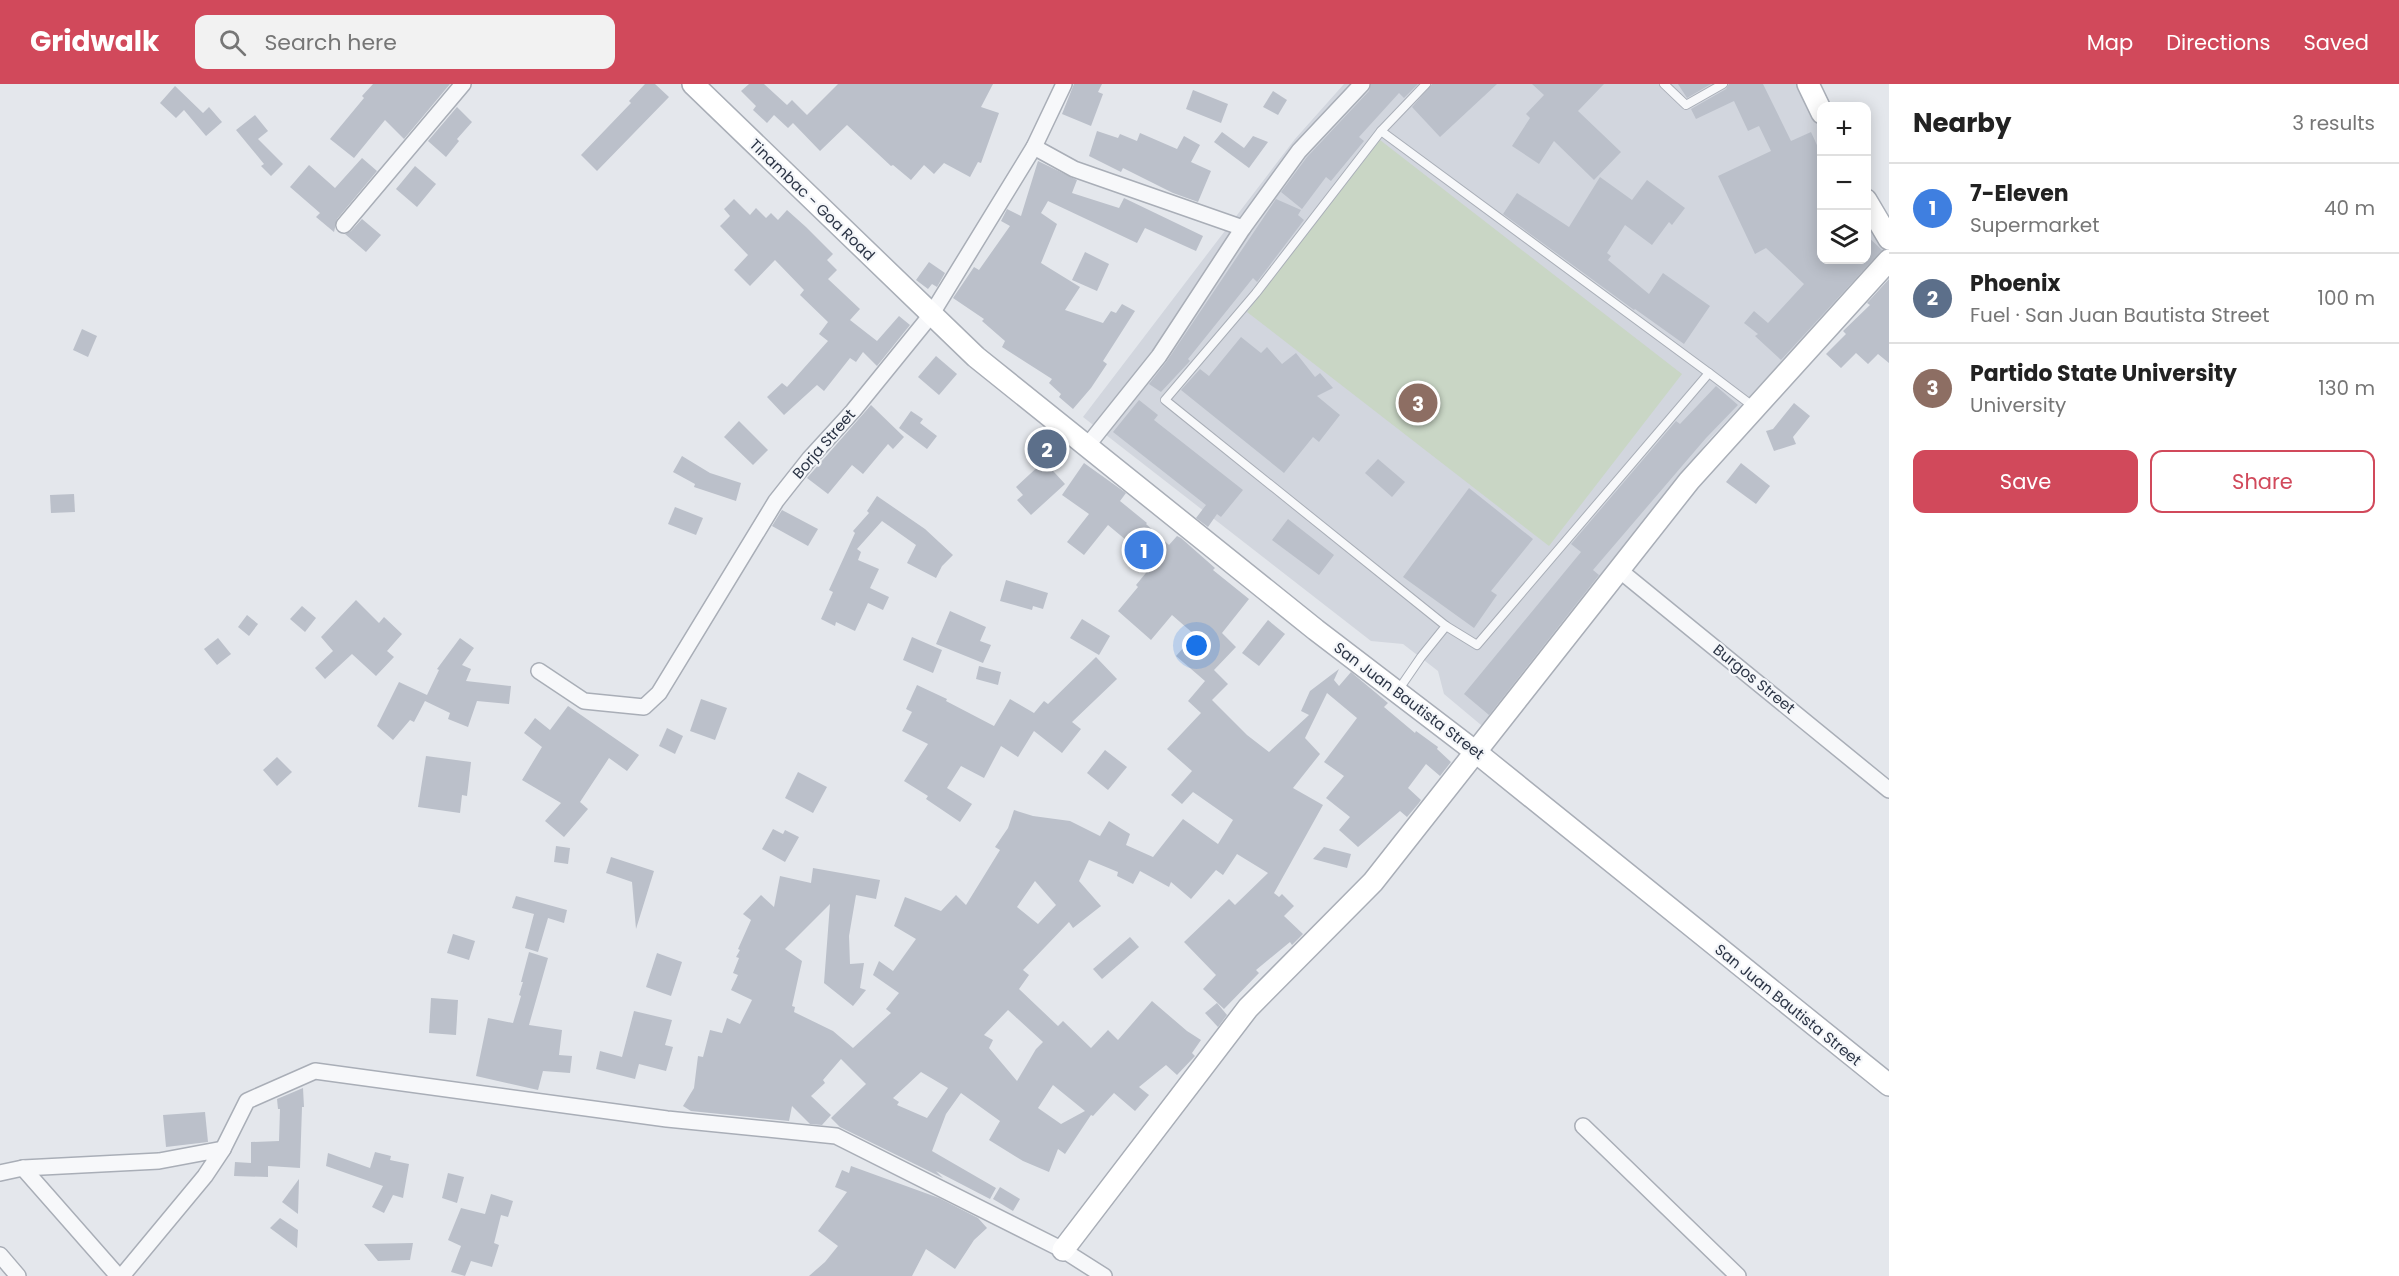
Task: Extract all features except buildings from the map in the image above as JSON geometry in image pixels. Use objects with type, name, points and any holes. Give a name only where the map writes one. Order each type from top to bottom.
[{"type":"main road","name":"Tinambac - Goa Road","points":[[693,84],[931,315]]},
{"type":"main road","points":[[1808,84],[1817,104]]},
{"type":"main road","points":[[1871,208],[1889,239]]},
{"type":"main road","points":[[1063,1250],[1248,1008],[1373,882],[1689,481],[1889,260]]},
{"type":"main road","name":"San Juan Bautista Street","points":[[931,315],[976,357],[1396,693],[1476,753],[1889,1085]]},
{"type":"street","points":[[344,225],[463,84]]},
{"type":"street","name":"Borja Street","points":[[539,671],[584,701],[644,707],[659,693],[776,501],[931,315],[1034,147],[1064,84]]},
{"type":"street","points":[[1087,446],[1160,356],[1243,228],[1299,151],[1362,84]]},
{"type":"street","points":[[1034,147],[1074,169],[1243,228]]},
{"type":"street","name":"Burgos Street","points":[[1618,569],[1889,790]]},
{"type":"street","points":[[23,1168],[120,1276],[205,1176],[223,1149],[247,1101],[315,1071],[668,1119],[836,1136],[1063,1250],[1104,1276]]},
{"type":"street","points":[[1583,1126],[1738,1276]]},
{"type":"street","points":[[0,1173],[23,1168],[159,1161],[223,1149]]},
{"type":"street","points":[[0,1255],[18,1276]]},
{"type":"lane","points":[[1426,84],[1381,130],[1256,293],[1165,400],[1446,626],[1477,645],[1709,373]]},
{"type":"lane","points":[[1664,84],[1686,105],[1723,84]]},
{"type":"lane","points":[[1381,130],[1756,408]]},
{"type":"lane","points":[[1396,693],[1446,626]]},
{"type":"shaded area","points":[[1344,84],[1800,84],[1817,118],[1817,264],[1871,264],[1871,222],[1885,250],[1709,440],[1609,565],[1487,730],[1444,694],[1438,671],[1403,644],[1371,641],[1083,417],[1295,139]]},
{"type":"green space","points":[[1380,140],[1682,374],[1549,546],[1247,312]]},
{"type":"place","name":"Partido State University","points":[[1418,403]]},
{"type":"place","name":"Phoenix","points":[[1047,449]]},
{"type":"place","name":"7-Eleven","points":[[1144,550]]}]
